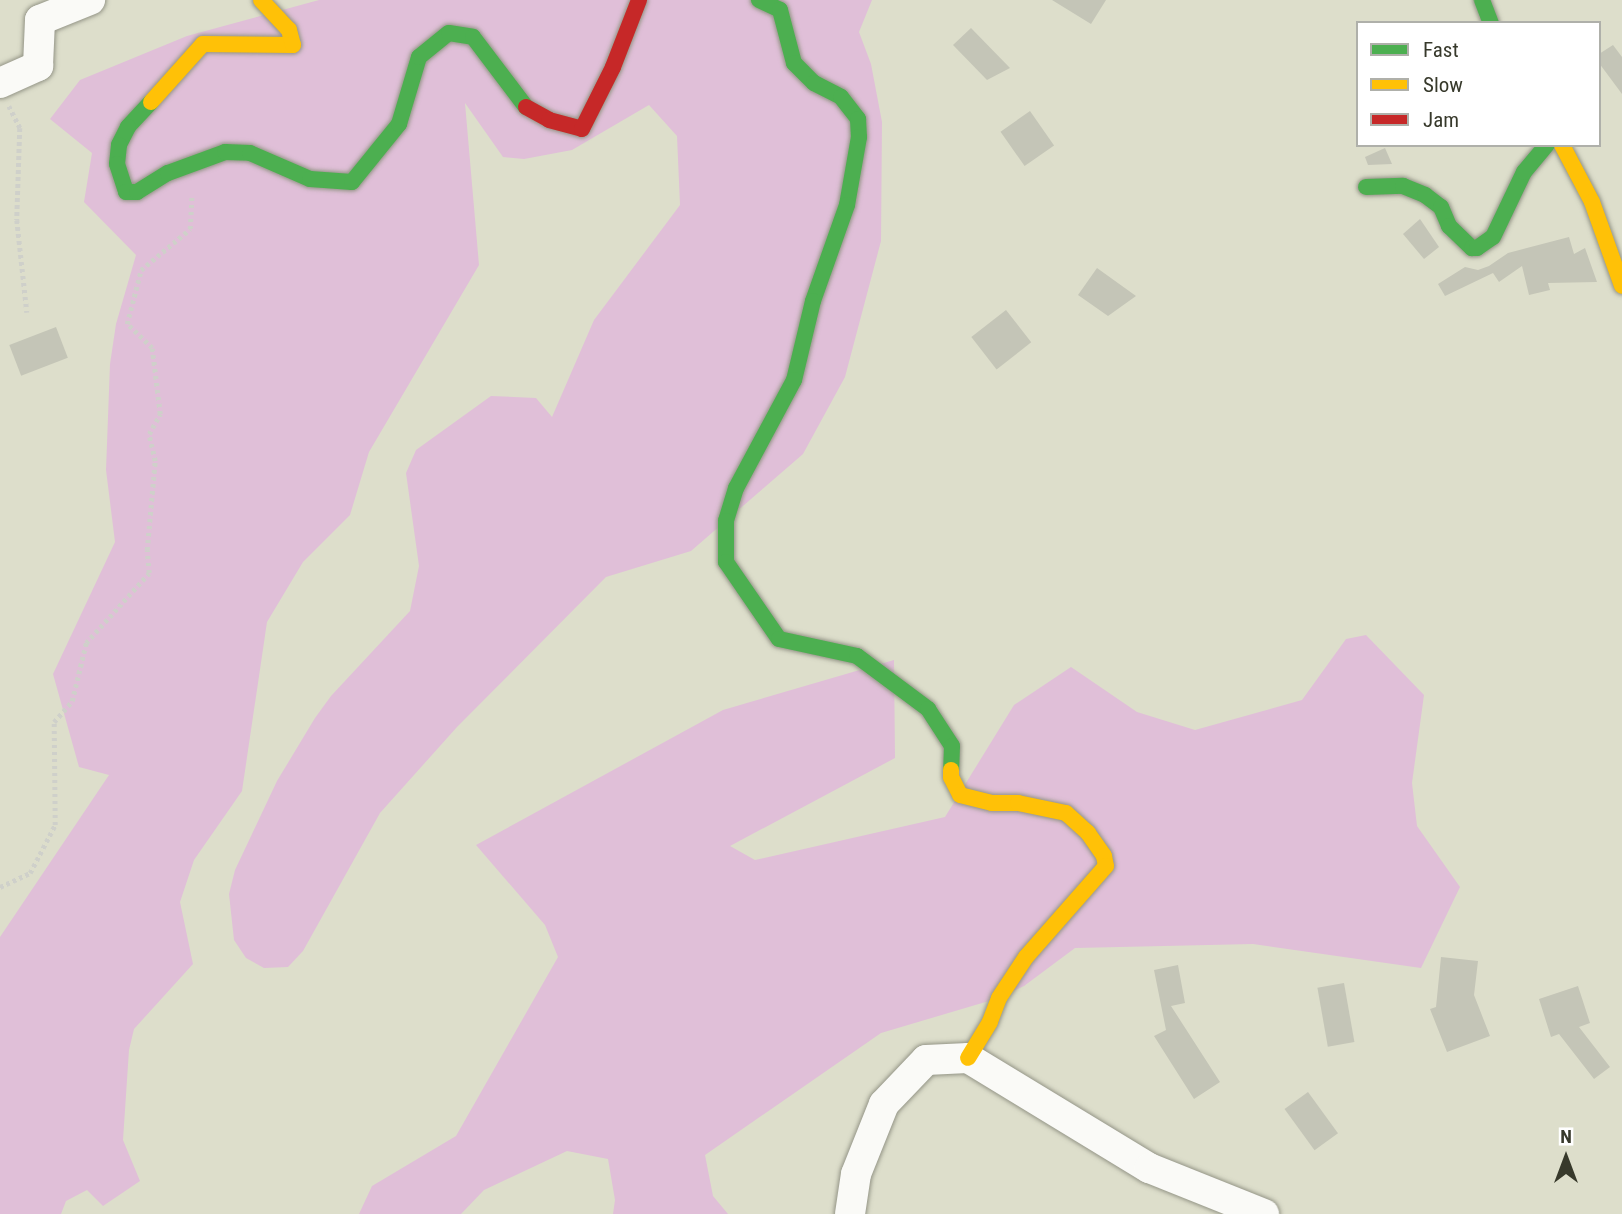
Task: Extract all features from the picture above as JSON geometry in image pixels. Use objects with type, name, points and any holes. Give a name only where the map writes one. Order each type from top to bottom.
[{"type":"street","points":[[3,92],[38,65],[40,20],[90,0]]},
{"type":"street","points":[[261,0],[289,30],[293,45],[203,44],[128,127],[119,145],[117,164],[126,192],[137,192],[168,173],[225,152],[250,153],[310,179],[352,182],[399,124],[419,57],[449,33],[473,37],[524,106],[549,120],[582,128],[613,67],[639,0]]},
{"type":"street","points":[[759,0],[780,10],[794,63],[814,83],[841,97],[858,119],[859,137],[847,205],[813,301],[794,380],[736,488],[726,521],[726,562],[779,639],[857,656],[928,709],[952,746],[951,777],[960,795],[992,803],[1018,803],[1066,813],[1088,833],[1104,856],[1106,866],[1050,933],[1026,957],[999,998],[990,1022],[968,1058]]},
{"type":"street","points":[[1482,0],[1490,21]]},
{"type":"street","points":[[1366,187],[1403,186],[1425,195],[1441,207],[1450,226],[1472,248],[1477,248],[1493,237],[1502,225],[1524,172],[1546,147]]},
{"type":"street","points":[[1563,147],[1592,202],[1622,286]]},
{"type":"street","points":[[850,1214],[856,1174],[884,1104],[926,1060],[968,1058],[1149,1168],[1264,1214]]},
{"type":"path","points":[[3,92],[20,128],[17,219],[27,312]]},
{"type":"path","points":[[0,887],[30,873],[55,825],[54,722],[72,701],[86,643],[149,573],[147,550],[155,461],[149,434],[160,414],[152,348],[127,324],[141,270],[190,229],[193,163]]},
{"type":"shaded area","points":[[319,0],[872,0],[859,32],[871,64],[882,122],[881,241],[845,377],[803,454],[691,551],[606,577],[457,727],[380,813],[303,951],[288,967],[264,968],[246,958],[234,940],[229,894],[235,870],[277,781],[315,718],[331,696],[410,611],[419,566],[406,473],[416,450],[491,396],[536,398],[552,417],[594,320],[680,205],[677,136],[649,105],[572,150],[524,159],[503,157],[465,103],[479,265],[369,452],[350,515],[303,562],[267,622],[242,791],[194,860],[180,902],[193,964],[134,1029],[129,1050],[123,1140],[140,1181],[103,1206],[87,1190],[66,1201],[61,1214],[0,1214],[0,937],[109,775],[79,767],[53,674],[115,542],[106,470],[110,364],[116,324],[136,255],[84,202],[92,153],[50,119],[80,80],[187,36]]},
{"type":"shaded area","points":[[1366,635],[1424,695],[1412,783],[1417,826],[1460,887],[1421,968],[1253,944],[1075,948],[1024,986],[999,998],[881,1033],[705,1155],[713,1196],[728,1214],[613,1214],[615,1200],[608,1159],[567,1151],[484,1190],[461,1214],[359,1214],[372,1186],[456,1136],[558,957],[545,925],[476,845],[723,710],[894,660],[895,758],[730,846],[755,860],[945,817],[1014,705],[1071,667],[1137,712],[1195,730],[1302,700],[1346,639]]},
{"type":"building","points":[[1052,0],[1106,0],[1091,24]]},
{"type":"building","points":[[971,28],[1010,68],[987,80],[953,45]]},
{"type":"building","points":[[1613,45],[1622,57],[1622,94],[1601,66],[1601,53]]},
{"type":"building","points":[[1030,111],[1054,145],[1025,166],[1001,132]]},
{"type":"building","points":[[1385,148],[1392,164],[1368,165],[1365,157]]},
{"type":"building","points":[[1420,219],[1439,247],[1424,259],[1403,234]]},
{"type":"building","points":[[1569,237],[1574,254],[1585,248],[1597,282],[1548,283],[1550,290],[1529,295],[1522,266],[1499,282],[1493,273],[1445,296],[1438,284],[1465,267],[1478,270],[1508,253]]},
{"type":"building","points":[[1097,268],[1136,296],[1108,316],[1078,295]]},
{"type":"building","points":[[1006,310],[1031,342],[997,369],[971,337]]},
{"type":"building","points":[[56,327],[68,358],[21,376],[9,345]]},
{"type":"building","points":[[1441,957],[1478,961],[1474,995],[1490,1036],[1447,1052],[1430,1009],[1436,1007]]},
{"type":"building","points":[[1178,965],[1185,1003],[1171,1006],[1220,1082],[1194,1099],[1154,1036],[1166,1030],[1154,970]]},
{"type":"building","points":[[1344,983],[1354,1042],[1328,1047],[1317,988]]},
{"type":"building","points":[[1578,986],[1590,1023],[1579,1027],[1610,1067],[1594,1079],[1559,1034],[1551,1037],[1539,999]]},
{"type":"building","points":[[1308,1092],[1338,1133],[1315,1150],[1285,1109]]},
{"type":"traffic: fast","points":[[759,0],[780,10],[794,63],[814,83],[841,97],[858,119],[859,137],[847,205],[813,301],[794,380],[736,488],[726,521],[726,562],[779,639],[857,656],[928,709],[952,746],[951,770]]},
{"type":"traffic: fast","points":[[1482,0],[1490,21]]},
{"type":"traffic: fast","points":[[151,102],[128,127],[119,145],[117,164],[126,192],[137,192],[168,173],[225,152],[250,153],[310,179],[352,182],[399,124],[419,57],[449,33],[473,37],[526,107]]},
{"type":"traffic: fast","points":[[1366,187],[1403,186],[1425,195],[1441,207],[1449,226],[1472,248],[1477,248],[1493,237],[1524,172],[1545,147]]},
{"type":"traffic: slow","points":[[151,102],[203,44],[293,45],[289,30],[261,0]]},
{"type":"traffic: slow","points":[[1563,147],[1592,202],[1622,286]]},
{"type":"traffic: slow","points":[[951,770],[951,777],[960,795],[992,803],[1018,803],[1066,813],[1088,833],[1104,856],[1106,866],[1026,957],[999,998],[990,1022],[968,1058]]},
{"type":"traffic: jam","points":[[526,107],[549,120],[582,129],[613,67],[639,0]]}]
